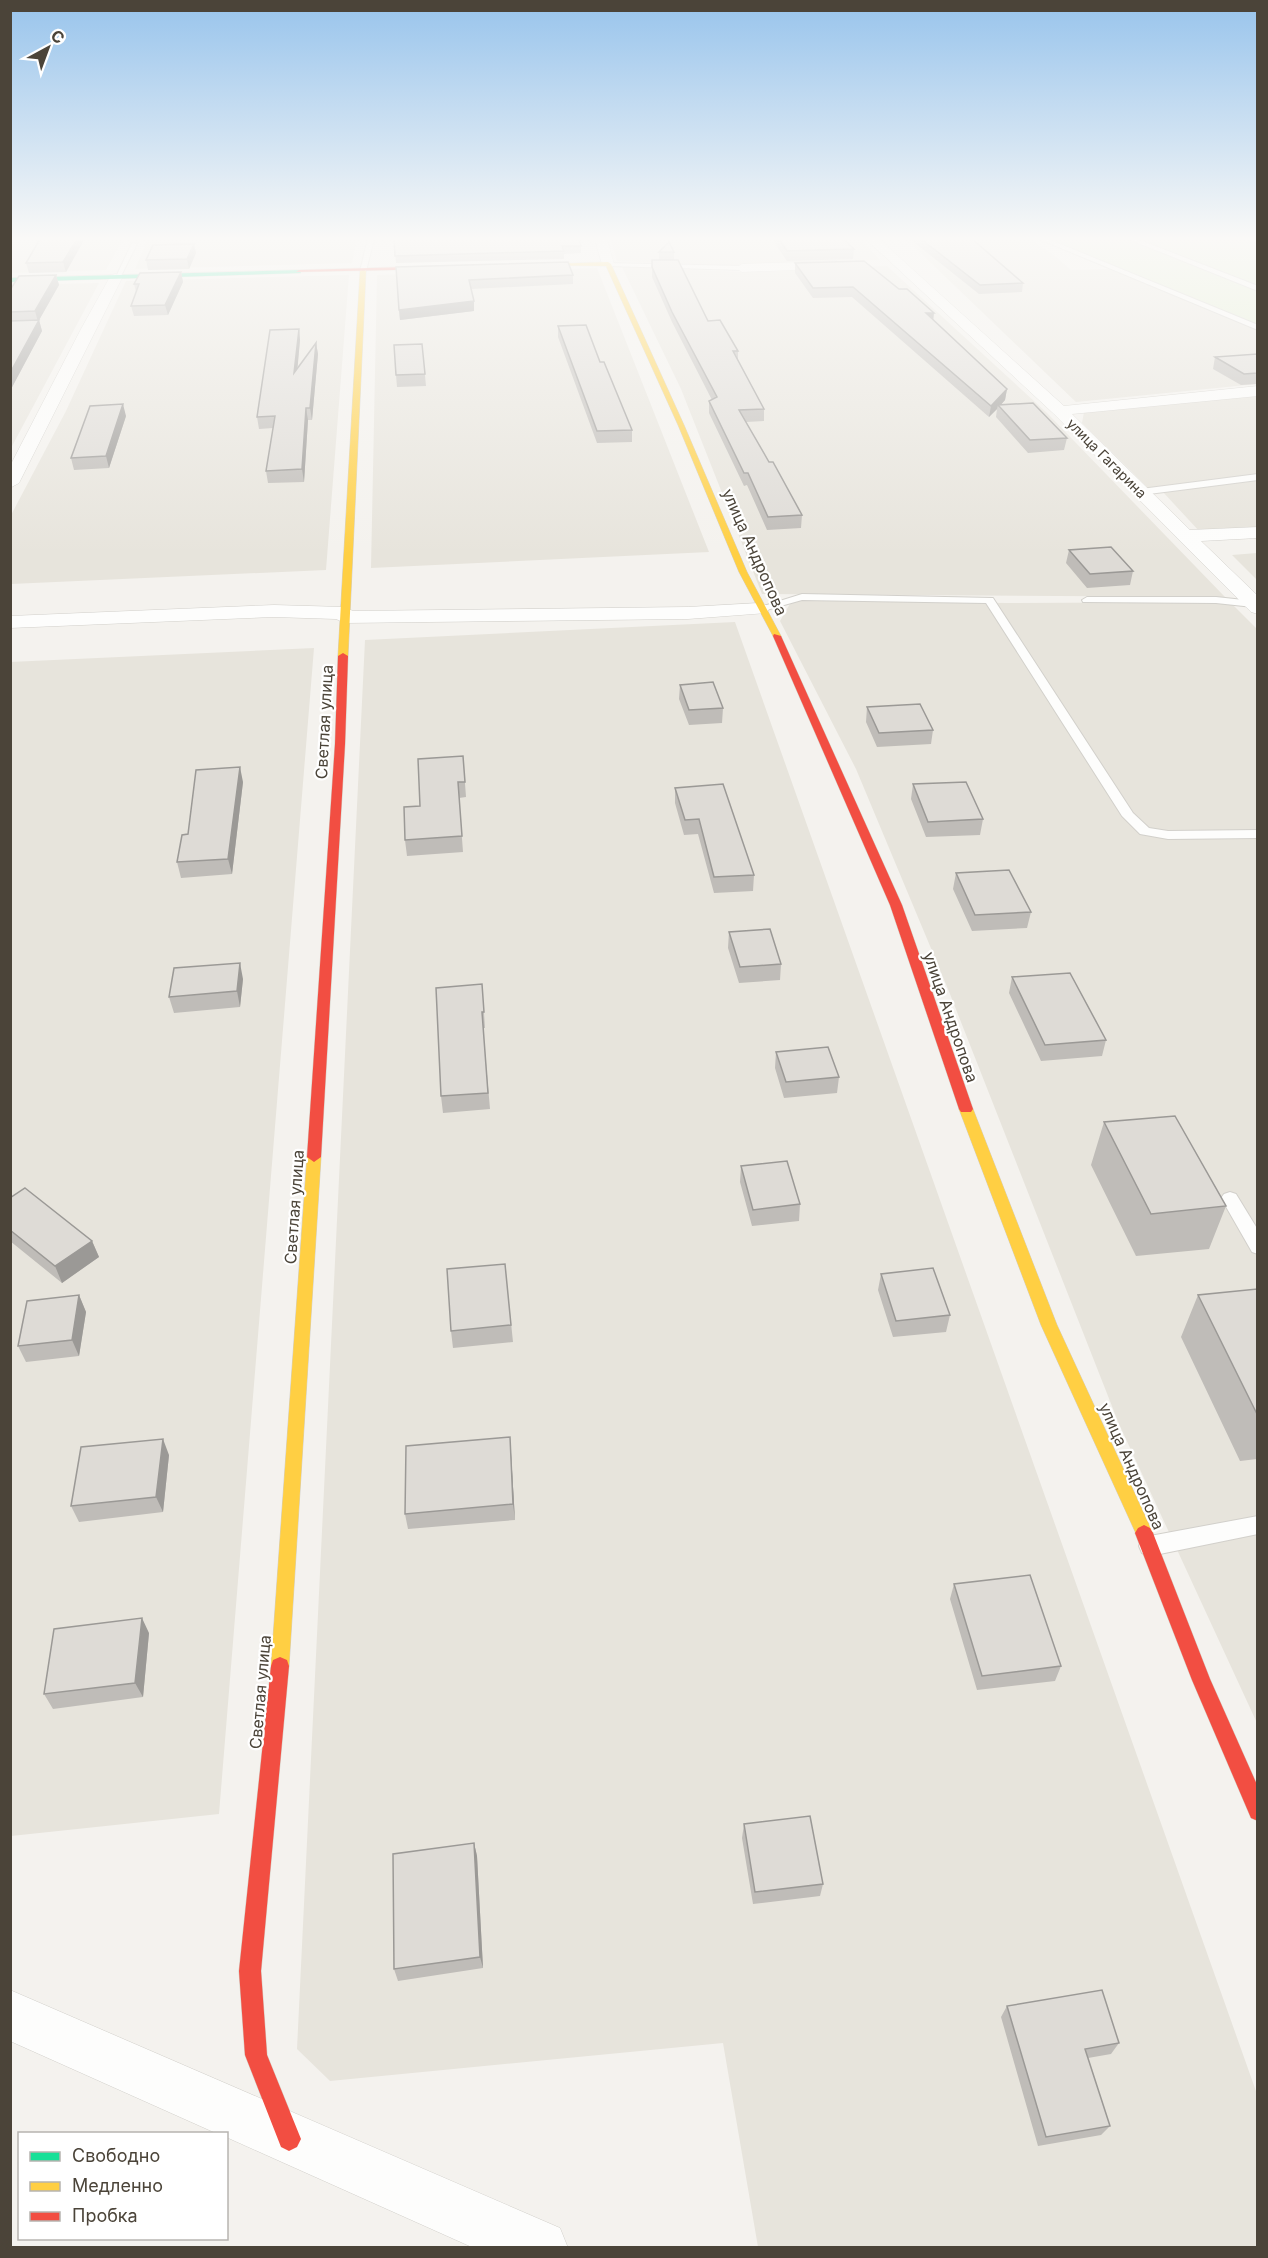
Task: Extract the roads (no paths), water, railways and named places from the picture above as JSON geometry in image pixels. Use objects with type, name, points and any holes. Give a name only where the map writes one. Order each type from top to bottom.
[{"type":"street","points":[[10,483],[79,344]]},
{"type":"street","name":"Светлая улица","points":[[289,2139],[256,2055],[250,1971],[280,1667],[340,744],[359,344]]},
{"type":"street","name":"улица Андропова","points":[[642,344],[676,414],[759,609],[781,644],[896,904],[978,1145],[1049,1325],[1150,1546],[1202,1680],[1257,1811]]},
{"type":"street","name":"улица Гагарина","points":[[987,344],[1060,411],[1255,606]]},
{"type":"street","points":[[1060,411],[1257,391]]},
{"type":"street","points":[[1184,536],[1257,532]]},
{"type":"street","points":[[10,622],[274,611],[345,615],[688,613],[759,609]]},
{"type":"street","points":[[10,2015],[540,2247]]},
{"type":"lane","points":[[1141,492],[1257,477]]},
{"type":"lane","points":[[759,609],[802,597],[989,600],[1128,816],[1145,831],[1168,835],[1257,834]]},
{"type":"lane","points":[[1087,600],[1216,600],[1255,606]]},
{"type":"lane","points":[[1230,1198],[1257,1247]]},
{"type":"lane","points":[[1150,1546],[1257,1525]]}]
